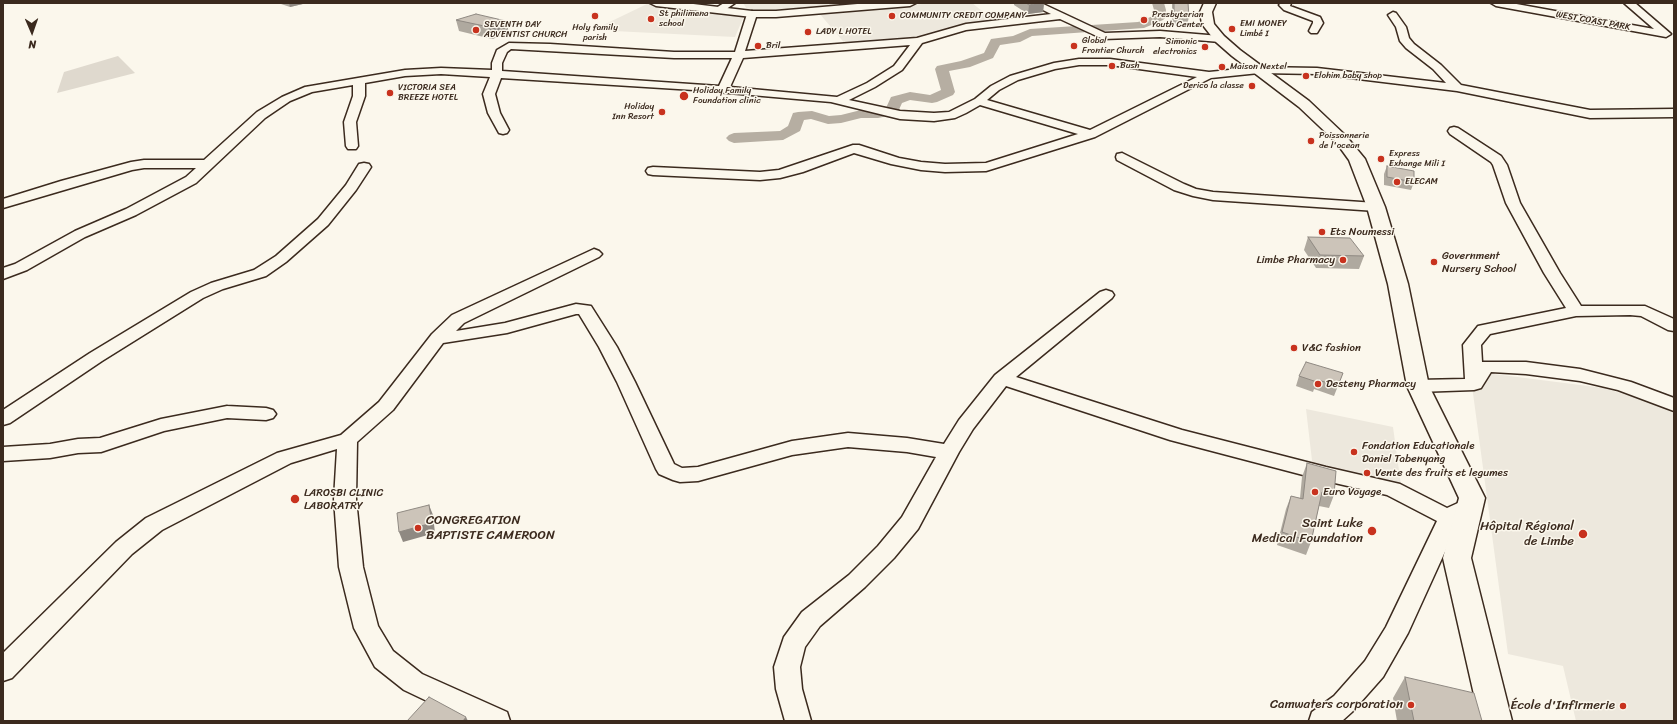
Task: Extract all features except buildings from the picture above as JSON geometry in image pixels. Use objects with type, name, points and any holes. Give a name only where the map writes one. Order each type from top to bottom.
[{"type":"main road","points":[[656,3],[752,14],[801,13],[910,3]]},
{"type":"main road","points":[[1210,3],[1206,12],[1208,24],[1220,39],[1236,53],[1304,104],[1341,139],[1357,159],[1376,207],[1398,284],[1418,386],[1472,498],[1457,558],[1496,721]]},
{"type":"street","points":[[719,10],[730,3]]},
{"type":"street","points":[[1034,3],[1104,36],[1160,34],[1220,39]]},
{"type":"street","points":[[1286,3],[1284,5],[1287,8],[1318,19],[1318,23],[1314,31]]},
{"type":"street","name":"WEST COAST PARK","points":[[1496,3],[1670,35]]},
{"type":"street","points":[[1629,3],[1670,35]]},
{"type":"street","points":[[723,89],[739,55],[752,14]]},
{"type":"street","points":[[1393,15],[1401,27],[1404,38],[1410,46],[1437,67],[1457,88]]},
{"type":"street","points":[[503,130],[494,113],[489,94],[497,74],[497,63],[502,50],[509,46],[517,45],[650,54],[739,55],[918,42],[961,28],[1062,16]]},
{"type":"street","points":[[839,100],[876,82],[898,68],[918,42]]},
{"type":"street","points":[[3,274],[21,267],[80,234],[131,212],[191,180],[261,115],[286,99],[309,89],[405,73],[426,71],[497,74],[723,89],[839,100],[887,112],[918,117],[951,115],[962,111],[980,101],[995,88],[1014,78],[1054,66],[1096,61],[1125,63],[1209,75],[1259,70],[1317,71],[1457,88],[1590,114],[1674,113]]},
{"type":"street","points":[[653,171],[760,176],[780,174],[852,149],[859,149],[896,161],[921,166],[945,168],[986,167],[1091,134],[1209,75]]},
{"type":"street","points":[[352,146],[350,122],[359,96],[359,81]]},
{"type":"street","points":[[980,101],[1091,134]]},
{"type":"street","points":[[1454,130],[1496,159],[1500,165],[1513,203],[1552,273],[1576,311]]},
{"type":"street","points":[[1122,157],[1179,187],[1193,192],[1226,197],[1376,207]]},
{"type":"street","points":[[3,204],[66,184],[131,166],[144,164],[207,164]]},
{"type":"street","points":[[3,419],[96,357],[197,295],[217,286],[260,273],[281,259],[323,222],[351,187],[364,167]]},
{"type":"street","points":[[3,670],[124,548],[154,524],[284,458],[321,446],[347,440],[386,406],[438,338],[458,319],[594,254]]},
{"type":"street","points":[[798,721],[789,689],[787,667],[793,644],[811,619],[857,581],[886,552],[910,523],[949,452],[966,425],[1002,379],[1106,295]]},
{"type":"street","points":[[438,338],[482,333],[519,325],[576,309],[586,310],[608,347],[626,382],[666,469],[680,475],[698,474],[792,448],[848,440],[907,445],[949,452]]},
{"type":"street","points":[[1474,384],[1472,345],[1484,330],[1576,311],[1638,310],[1674,326]]},
{"type":"street","points":[[1474,384],[1486,366],[1526,368],[1580,375],[1624,386],[1674,405]]},
{"type":"street","points":[[1002,379],[1177,435],[1318,472],[1393,489],[1449,518]]},
{"type":"street","points":[[1418,386],[1474,384]]},
{"type":"street","points":[[3,454],[50,451],[78,446],[101,445],[161,426],[227,412],[266,414]]},
{"type":"street","points":[[347,440],[345,499],[350,559],[366,628],[384,659],[413,682],[497,721]]},
{"type":"street","points":[[1322,721],[1343,704],[1374,669],[1396,633],[1449,518],[1472,498]]},
{"type":"shaded area","points":[[743,3],[875,3],[750,14]]},
{"type":"shaded area","points":[[933,3],[972,3],[996,22],[976,27],[945,30],[951,36],[847,46],[819,13]]},
{"type":"shaded area","points":[[647,4],[744,16],[735,37],[593,30]]},
{"type":"shaded area","points":[[118,56],[135,73],[57,93],[64,72]]},
{"type":"shaded area","name":"Hôpital Régional de Limbe","points":[[1470,371],[1604,388],[1657,404],[1674,414],[1674,721],[1576,721],[1563,666],[1508,654]]},
{"type":"shaded area","name":"Fondation Educationale Daniel Tabenyang","points":[[1306,409],[1393,427],[1401,485],[1313,469]]},
{"type":"waterway","points":[[734,138],[783,135],[795,128],[798,116],[812,115],[828,120],[841,119],[861,114],[878,114],[892,111],[896,100],[910,96],[932,99],[948,92],[942,69],[965,64],[989,55],[995,42],[1016,39],[1030,33],[1140,25],[1159,18],[1160,10],[1158,3]]},
{"type":"place","name":"Holy family parish","points":[[595,16]]},
{"type":"place","name":"COMMUNITY CREDIT COMPANY","points":[[892,16]]},
{"type":"place","name":"St philimena school","points":[[651,19]]},
{"type":"place","name":"Presbyterian Youth Center","points":[[1144,20]]},
{"type":"place","name":"EMI MONEY Limbé I","points":[[1232,29]]},
{"type":"place","name":"SEVENTH DAY ADVENTIST CHURCH","points":[[476,30]]},
{"type":"place","name":"LADY L HOTEL","points":[[808,32]]},
{"type":"place","name":"Bril","points":[[758,46]]},
{"type":"place","name":"Global Frontier Church","points":[[1074,46]]},
{"type":"place","name":"Simonic electronics","points":[[1205,47]]},
{"type":"place","name":"Bush","points":[[1112,66]]},
{"type":"place","name":"Maison Nextel","points":[[1222,67]]},
{"type":"place","name":"Elohim baby shop","points":[[1306,76]]},
{"type":"place","name":"Derico la classe","points":[[1252,86]]},
{"type":"place","name":"VICTORIA SEA BREEZE HOTEL","points":[[390,93]]},
{"type":"place","name":"Holiday Family Foundation clinic","points":[[684,96]]},
{"type":"place","name":"Holiday Inn Resort","points":[[662,112]]},
{"type":"place","name":"Poissonnerie de l'ocean","points":[[1311,141]]},
{"type":"place","name":"Express Exhange Mili I","points":[[1381,159]]},
{"type":"place","name":"ELECAM","points":[[1397,182]]},
{"type":"place","name":"Ets Noumessi","points":[[1322,232]]},
{"type":"place","name":"Limbe Pharmacy","points":[[1343,260]]},
{"type":"place","name":"Government Nursery School","points":[[1434,262]]},
{"type":"place","name":"V&C fashion","points":[[1294,348]]},
{"type":"place","name":"Desteny Pharmacy","points":[[1318,384]]},
{"type":"place","name":"Fondation Educationale Daniel Tabenyang","points":[[1354,452]]},
{"type":"place","name":"Vente des fruits et legumes","points":[[1367,473]]},
{"type":"place","name":"Euro Voyage","points":[[1315,492]]},
{"type":"place","name":"LAROSBI CLINIC LABORATRY","points":[[295,499]]},
{"type":"place","name":"CONGREGATION BAPTISTE CAMEROON","points":[[418,528]]},
{"type":"place","name":"Saint Luke Medical Foundation","points":[[1372,531]]},
{"type":"place","name":"Hôpital Régional de Limbe","points":[[1583,534]]},
{"type":"place","name":"Camwaters corporation","points":[[1411,705]]},
{"type":"place","name":"École d'Infirmerie","points":[[1623,706]]}]
